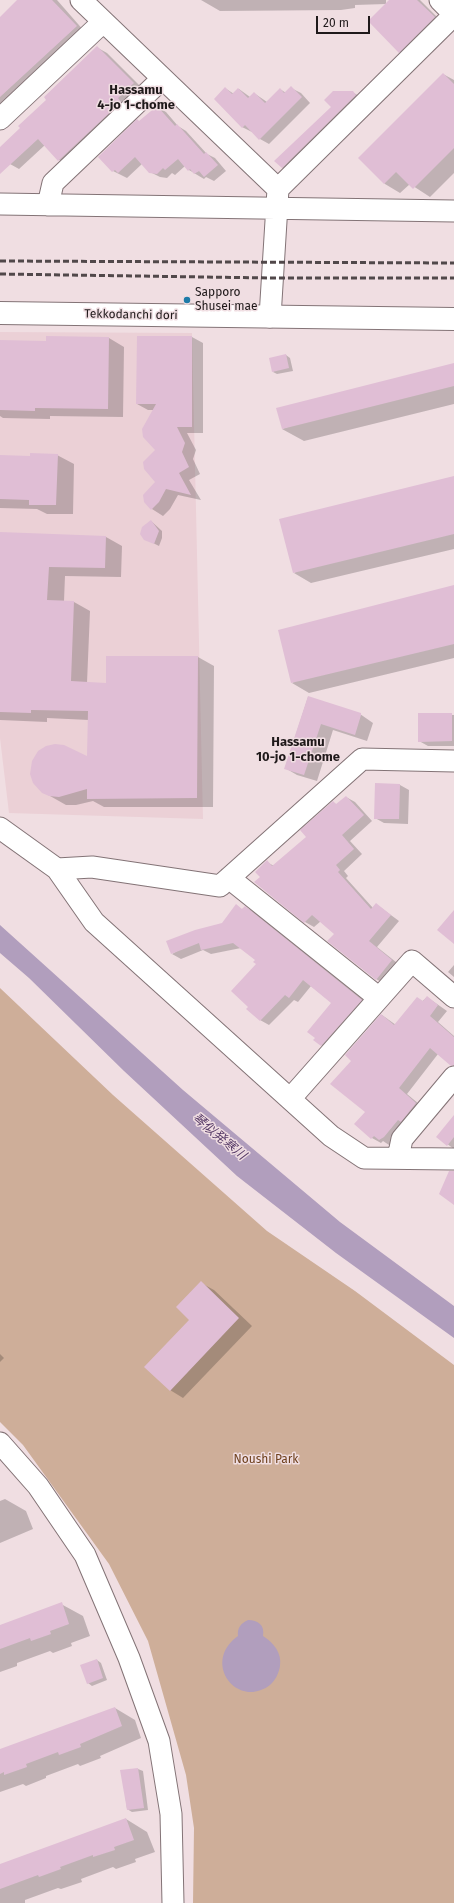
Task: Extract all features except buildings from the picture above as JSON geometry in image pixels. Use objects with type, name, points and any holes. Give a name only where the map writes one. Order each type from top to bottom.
[{"type":"street","points":[[81,0],[162,79],[277,199]]},
{"type":"street","points":[[270,317],[277,199],[454,15],[440,0]]},
{"type":"street","points":[[0,119],[103,22]]},
{"type":"street","points":[[48,205],[53,182],[162,79]]},
{"type":"street","points":[[0,204],[48,205],[277,199],[454,212]]},
{"type":"street","name":"Tekkodanchi dori","points":[[0,312],[454,319]]},
{"type":"street","points":[[57,869],[92,867],[220,886],[362,759],[454,761]]},
{"type":"street","points":[[0,828],[57,869],[94,922],[331,1136],[364,1158],[454,1159]]},
{"type":"street","points":[[229,878],[379,998]]},
{"type":"street","points":[[290,1099],[412,961],[454,997]]},
{"type":"street","points":[[398,1158],[402,1139],[454,1077]]},
{"type":"street","points":[[0,1444],[38,1486],[85,1555],[129,1658],[159,1741],[171,1814],[173,1903]]},
{"type":"shaded area","points":[[0,332],[192,333],[203,819],[9,813],[0,738]]},
{"type":"green space","name":"Noushi Park","points":[[0,988],[113,1095],[267,1231],[355,1291],[454,1365],[454,1903],[193,1903],[194,1828],[186,1775],[148,1641],[109,1564],[23,1445],[0,1422]]},
{"type":"water","name":"琴似発寒川","points":[[0,925],[183,1090],[340,1222],[454,1306],[454,1338],[336,1253],[237,1176],[124,1071],[29,978],[0,953]]},
{"type":"water","points":[[248,1620],[258,1622],[262,1626],[263,1636],[274,1645],[280,1657],[280,1661],[278,1674],[270,1685],[258,1691],[246,1692],[236,1687],[228,1680],[223,1670],[223,1658],[227,1647],[238,1636],[240,1626]]},
{"type":"railway","points":[[0,261],[454,263]]},
{"type":"railway","points":[[0,274],[272,278],[454,278]]},
{"type":"place","name":"Sapporo Shusei mae","points":[[187,300]]},
{"type":"district","name":"Hassamu 4-jo 1-chome","points":[[136,98]]},
{"type":"district","name":"Hassamu 10-jo 1-chome","points":[[298,750]]}]
